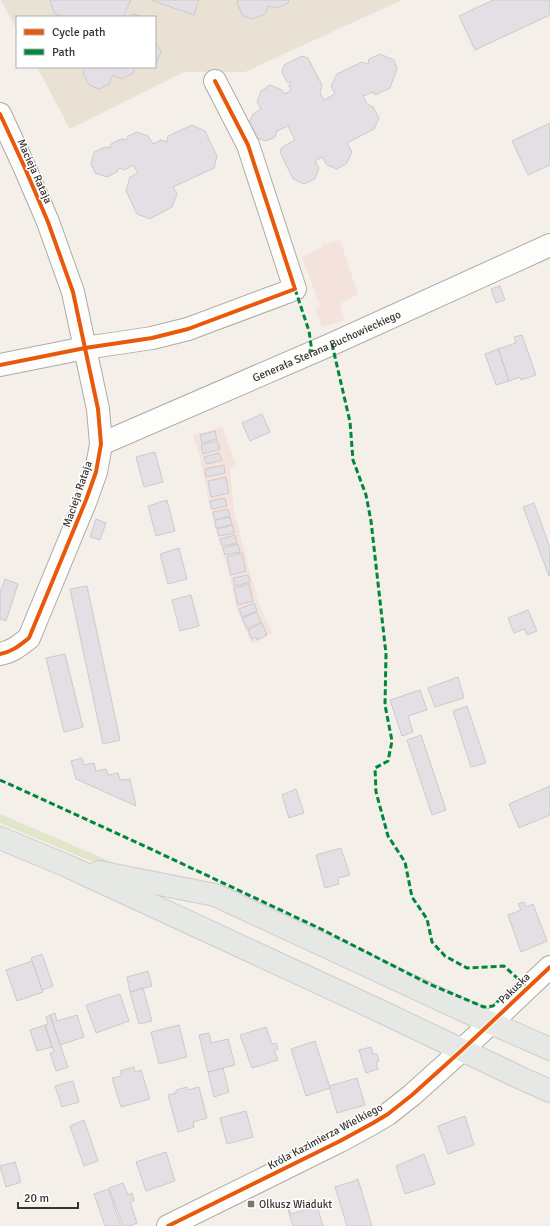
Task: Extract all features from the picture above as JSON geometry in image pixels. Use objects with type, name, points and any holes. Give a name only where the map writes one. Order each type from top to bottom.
[{"type":"main road","points":[[0,838],[65,865],[550,1091]]},
{"type":"main road","points":[[65,865],[215,895],[550,1049]]},
{"type":"street","points":[[0,365],[85,348],[152,338],[188,329],[295,289],[248,145],[215,81]]},
{"type":"street","name":"Macieja Rataja","points":[[0,114],[48,222],[73,292],[98,409],[101,444],[96,472],[29,638],[17,648],[4,654],[0,654]]},
{"type":"street","name":"Generała Stefana Buchowieckiego","points":[[101,444],[332,344],[550,245]]},
{"type":"street","name":"Pakuska","points":[[491,1023],[550,967]]},
{"type":"street","name":"Króla Kazimierza Wielkiego","points":[[168,1226],[329,1146],[388,1114],[412,1095],[491,1023]]},
{"type":"shaded area","points":[[1,0],[402,0],[245,72],[184,72],[70,129],[38,68],[156,68],[156,16],[16,16],[16,28]]},
{"type":"shaded area","points":[[340,240],[358,294],[340,304],[344,320],[322,327],[315,309],[320,306],[302,257],[321,248],[322,245]]},
{"type":"shaded area","points":[[222,427],[236,465],[230,469],[234,511],[257,599],[272,633],[252,644],[236,607],[230,577],[212,517],[201,462],[193,435]]},
{"type":"green space","points":[[0,814],[121,866],[101,864],[83,858],[0,823]]},
{"type":"building","points":[[131,0],[124,15],[126,16],[62,16],[55,14],[50,1]]},
{"type":"building","points":[[151,0],[199,0],[194,15]]},
{"type":"building","points":[[238,0],[289,0],[288,3],[277,8],[268,6],[265,14],[253,19],[243,16],[237,3]]},
{"type":"building","points":[[493,0],[550,0],[550,15],[475,50],[459,16]]},
{"type":"building","points":[[156,43],[161,51],[156,62]]},
{"type":"building","points":[[380,54],[394,60],[397,69],[390,88],[375,95],[374,92],[363,96],[367,104],[373,107],[379,118],[374,129],[347,143],[352,152],[347,163],[337,169],[327,165],[322,157],[315,161],[319,168],[315,179],[304,184],[293,179],[280,152],[282,147],[295,140],[288,126],[277,131],[275,137],[266,141],[254,137],[248,126],[253,114],[261,109],[257,102],[261,91],[270,85],[282,90],[285,94],[291,90],[289,86],[291,82],[287,82],[282,72],[284,65],[302,56],[308,58],[322,85],[320,93],[324,100],[335,94],[331,86],[337,74],[362,62],[368,64],[369,59]]},
{"type":"building","points":[[86,68],[135,68],[133,73],[122,79],[113,75],[109,84],[99,89],[89,85],[83,73]]},
{"type":"building","points":[[550,123],[550,165],[528,175],[512,141]]},
{"type":"building","points":[[192,125],[205,131],[217,156],[214,168],[173,187],[177,194],[172,207],[150,219],[137,214],[126,191],[130,177],[138,173],[133,165],[125,170],[119,168],[117,172],[107,177],[95,173],[91,164],[94,152],[105,147],[110,148],[111,144],[121,139],[126,140],[128,136],[137,132],[148,136],[153,144],[161,140],[167,142],[168,136]]},
{"type":"building","points":[[500,286],[505,300],[496,303],[491,289]]},
{"type":"building","points":[[522,335],[536,375],[521,380],[520,377],[509,381],[498,349],[516,343],[514,337]]},
{"type":"building","points":[[498,349],[509,381],[496,385],[485,354]]},
{"type":"building","points":[[262,414],[270,432],[250,441],[242,423]]},
{"type":"building","points":[[215,431],[217,439],[202,443],[200,435]]},
{"type":"building","points":[[217,441],[220,449],[203,454],[201,445]]},
{"type":"building","points":[[155,452],[163,482],[144,487],[136,457]]},
{"type":"building","points":[[219,453],[222,460],[207,464],[204,457]]},
{"type":"building","points":[[224,465],[225,473],[206,477],[205,469]]},
{"type":"building","points":[[226,477],[229,493],[211,497],[208,481]]},
{"type":"building","points":[[225,498],[227,506],[212,509],[210,501]]},
{"type":"building","points":[[167,500],[175,531],[156,536],[148,506]]},
{"type":"building","points":[[534,503],[550,548],[549,576],[523,507]]},
{"type":"building","points":[[228,509],[230,516],[215,520],[213,512]]},
{"type":"building","points":[[230,517],[232,525],[216,528],[215,520]]},
{"type":"building","points":[[96,519],[106,523],[100,540],[90,537]]},
{"type":"building","points":[[233,525],[234,533],[219,536],[217,529]]},
{"type":"building","points":[[235,535],[237,543],[222,546],[220,539]]},
{"type":"building","points":[[238,544],[240,552],[225,555],[223,548]]},
{"type":"building","points":[[179,548],[187,579],[168,584],[160,554]]},
{"type":"building","points":[[242,553],[246,571],[231,575],[227,557]]},
{"type":"building","points":[[248,575],[250,582],[235,586],[233,578]]},
{"type":"building","points":[[5,579],[18,584],[6,621],[0,619],[0,592]]},
{"type":"building","points":[[249,584],[253,601],[238,605],[234,588]]},
{"type":"building","points":[[87,586],[120,740],[103,744],[70,589]]},
{"type":"building","points":[[191,595],[199,626],[180,631],[172,600]]},
{"type":"building","points":[[254,603],[257,611],[242,617],[239,609]]},
{"type":"building","points":[[528,610],[537,631],[527,635],[525,629],[514,633],[508,618]]},
{"type":"building","points":[[257,612],[261,622],[247,629],[242,618]]},
{"type":"building","points":[[262,623],[267,635],[257,640],[256,637],[252,639],[248,630]]},
{"type":"building","points":[[65,654],[83,727],[64,732],[46,658]]},
{"type":"building","points":[[458,677],[464,698],[435,707],[428,688]]},
{"type":"building","points":[[420,690],[427,710],[408,716],[413,732],[402,736],[390,700]]},
{"type":"building","points":[[467,706],[486,763],[471,767],[453,711]]},
{"type":"building","points":[[421,735],[446,810],[432,815],[407,740]]},
{"type":"building","points":[[82,758],[84,765],[94,763],[96,771],[106,769],[108,775],[118,773],[120,780],[130,779],[136,806],[76,779],[71,761]]},
{"type":"building","points":[[550,786],[550,815],[519,828],[509,804]]},
{"type":"building","points":[[296,789],[304,813],[289,818],[282,795]]},
{"type":"building","points":[[341,848],[350,875],[338,878],[339,884],[325,888],[316,855]]},
{"type":"building","points":[[524,902],[526,907],[533,904],[547,941],[521,952],[508,915],[521,910],[518,904]]},
{"type":"building","points":[[42,954],[53,986],[42,990],[31,958]]},
{"type":"building","points":[[32,961],[43,992],[17,1001],[6,970]]},
{"type":"building","points":[[148,971],[152,986],[130,992],[127,977]]},
{"type":"building","points":[[143,988],[152,1021],[139,1024],[130,992]]},
{"type":"building","points":[[120,994],[129,1021],[96,1033],[86,1005]]},
{"type":"building","points":[[55,1013],[57,1021],[77,1015],[84,1037],[60,1045],[50,1015]]},
{"type":"building","points":[[50,1015],[68,1067],[56,1071],[50,1053],[54,1052],[45,1025],[48,1024],[46,1017]]},
{"type":"building","points":[[45,1025],[52,1047],[37,1051],[30,1030]]},
{"type":"building","points":[[179,1025],[187,1057],[159,1064],[151,1032]]},
{"type":"building","points":[[266,1027],[272,1044],[276,1043],[278,1049],[274,1050],[278,1060],[252,1068],[240,1035]]},
{"type":"building","points":[[209,1033],[211,1043],[228,1039],[235,1065],[208,1072],[199,1035]]},
{"type":"building","points":[[315,1041],[330,1088],[306,1096],[291,1049]]},
{"type":"building","points":[[371,1047],[373,1054],[377,1054],[379,1061],[376,1062],[378,1069],[366,1073],[359,1050]]},
{"type":"building","points":[[134,1067],[135,1072],[141,1070],[150,1099],[121,1107],[112,1078],[122,1076],[120,1071]]},
{"type":"building","points":[[223,1068],[229,1092],[214,1097],[208,1072]]},
{"type":"building","points":[[357,1078],[365,1105],[337,1113],[329,1086]]},
{"type":"building","points":[[73,1081],[79,1102],[62,1107],[55,1086]]},
{"type":"building","points":[[187,1087],[188,1090],[199,1087],[207,1118],[193,1122],[194,1127],[178,1132],[168,1095],[176,1093],[176,1090]]},
{"type":"building","points":[[246,1111],[253,1137],[227,1144],[220,1118]]},
{"type":"building","points":[[465,1116],[474,1145],[448,1154],[438,1126]]},
{"type":"building","points":[[84,1120],[98,1161],[84,1166],[70,1126]]},
{"type":"building","points":[[166,1152],[175,1181],[146,1191],[136,1162]]},
{"type":"building","points":[[424,1154],[435,1184],[405,1194],[396,1166]]},
{"type":"building","points":[[15,1162],[21,1182],[6,1187],[0,1166]]},
{"type":"building","points":[[357,1179],[372,1226],[347,1226],[335,1187]]},
{"type":"building","points":[[123,1183],[128,1195],[132,1193],[134,1201],[130,1202],[137,1223],[129,1226],[123,1226],[109,1188]]},
{"type":"building","points":[[108,1189],[121,1226],[105,1226],[94,1194]]},
{"type":"building","points":[[317,1206],[323,1226],[293,1226],[288,1210],[289,1209],[291,1214]]},
{"type":"marked path","points":[[295,289],[309,331],[312,352]]},
{"type":"marked path","points":[[332,344],[350,422],[353,460],[366,495],[371,521],[386,654],[385,705],[392,741],[388,761],[375,768],[376,792],[388,836],[405,862],[412,897],[427,919],[432,942],[445,956],[467,968],[504,966],[528,988]]},
{"type":"marked path","points":[[0,780],[321,929],[429,984],[484,1007],[493,1006],[520,981]]},
{"type":"cycle path","points":[[0,365],[85,348],[152,338],[188,329],[295,289],[248,145],[215,81]]},
{"type":"cycle path","points":[[0,114],[48,222],[73,292],[98,409],[101,444],[96,472],[86,500],[29,638],[12,650],[0,654]]},
{"type":"cycle path","points":[[168,1226],[340,1141],[388,1114],[412,1095],[462,1050],[550,967]]},
{"type":"place","name":"Olkusz Wiadukt","points":[[251,1204]]}]
